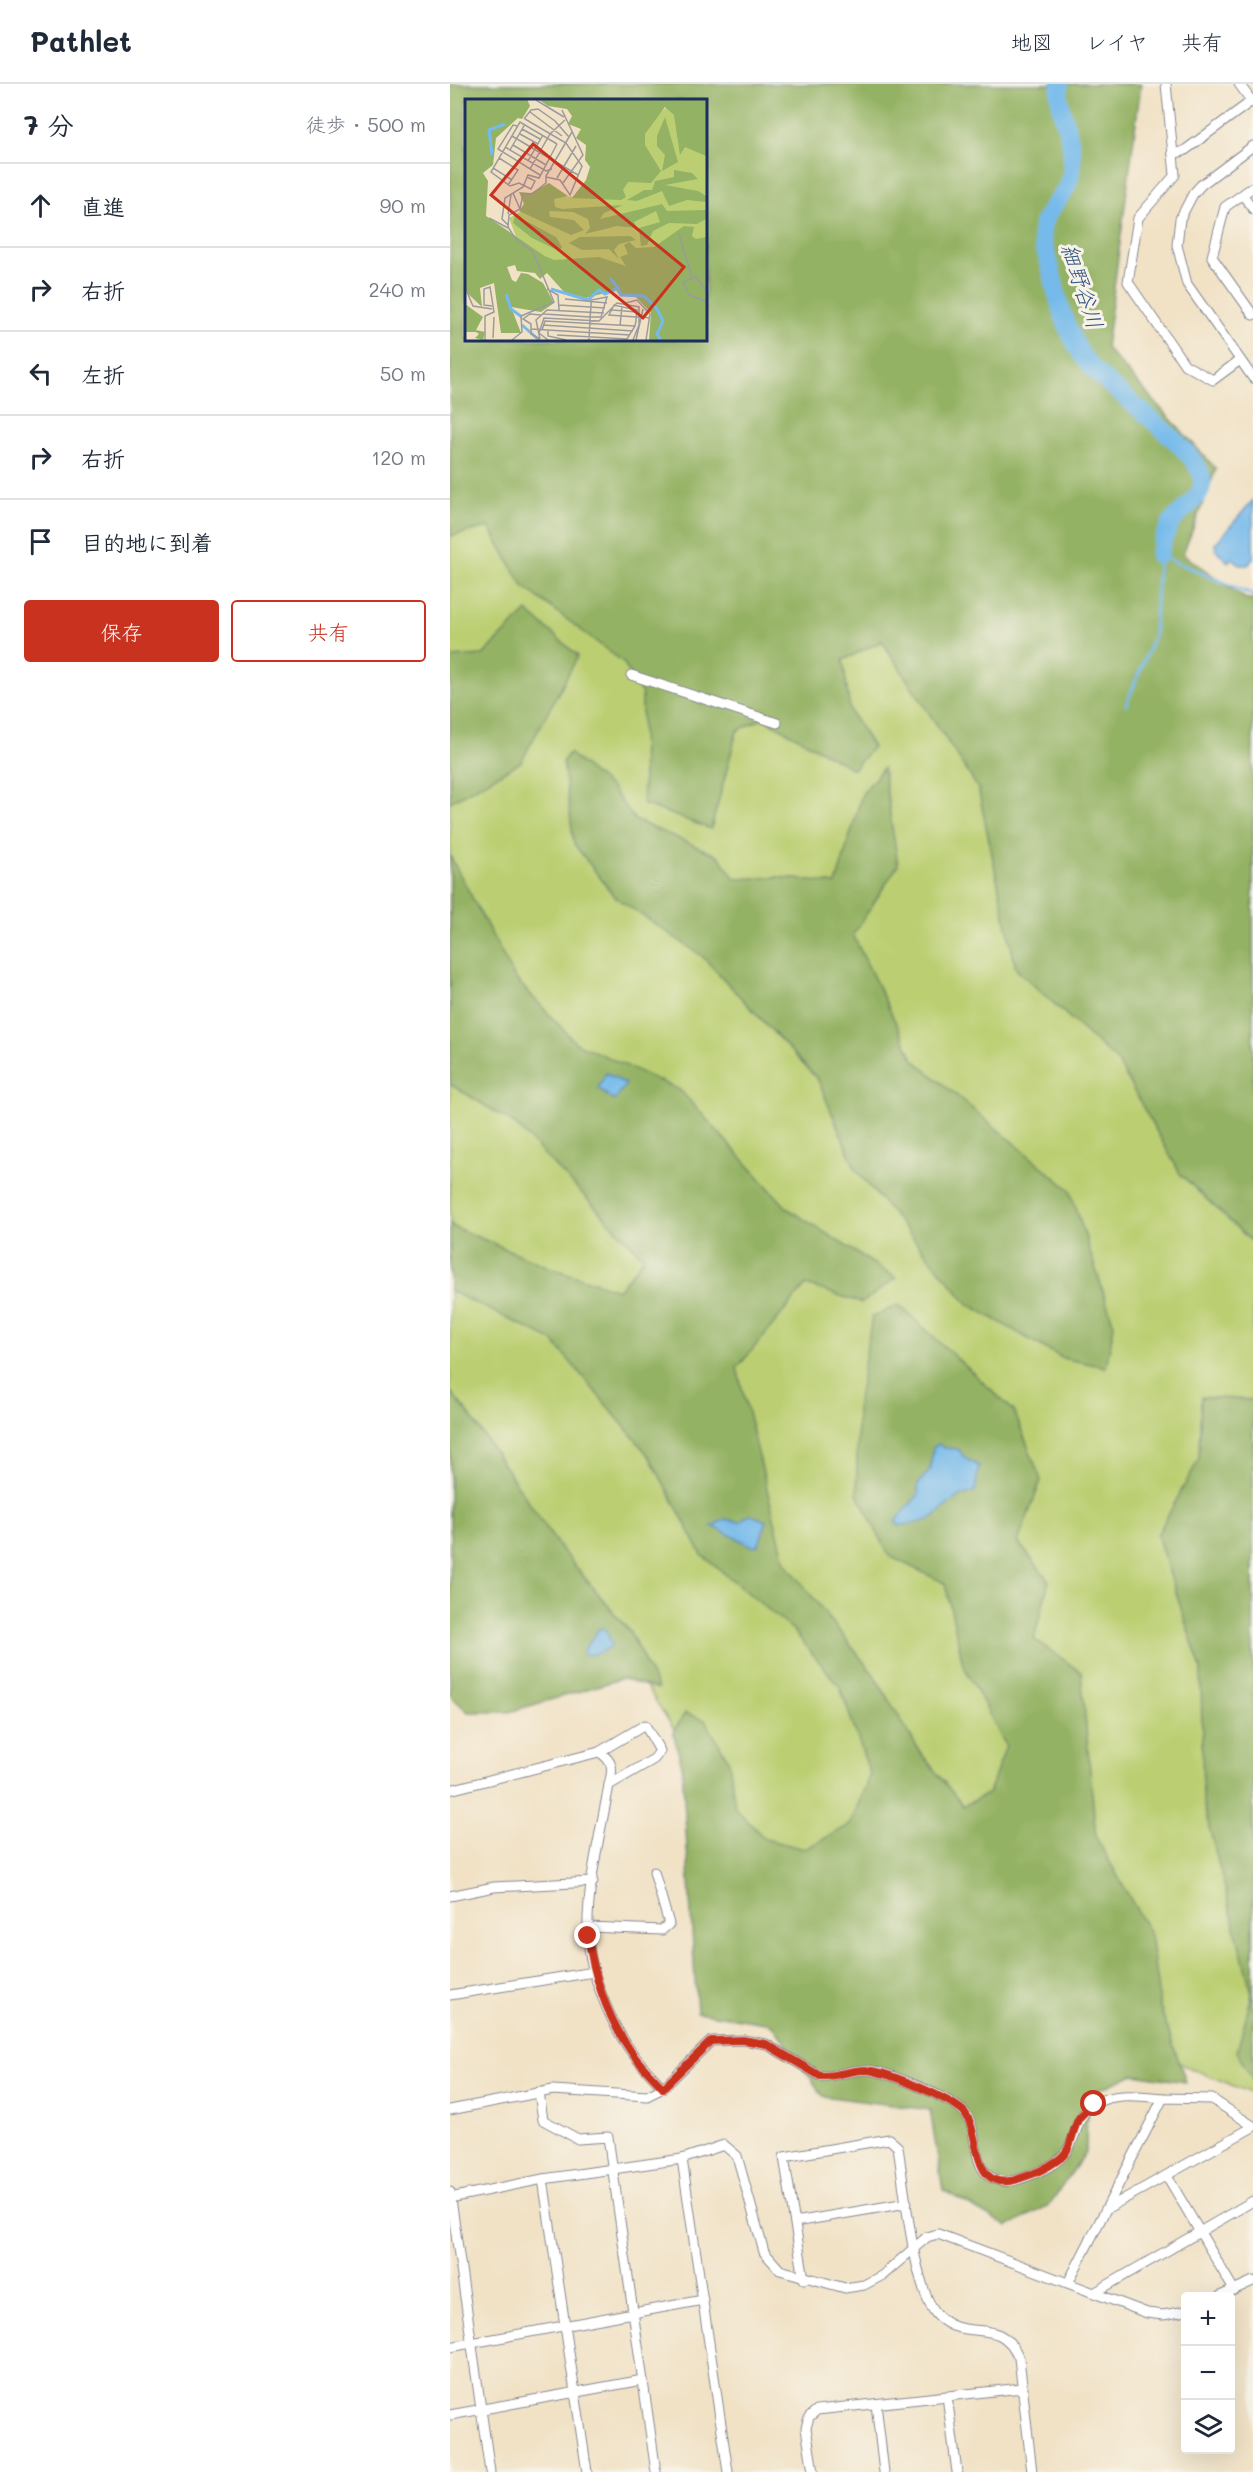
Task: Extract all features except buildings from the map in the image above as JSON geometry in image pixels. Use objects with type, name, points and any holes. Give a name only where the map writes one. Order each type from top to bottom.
[{"type":"street","points":[[1166,84],[1175,175],[1138,218],[1128,282],[1185,365],[1213,380],[1240,360]]},
{"type":"street","points":[[1173,154],[1184,151],[1253,101],[1239,84]]},
{"type":"street","points":[[1253,146],[1201,185],[1185,207],[1178,231],[1179,258],[1187,284],[1253,378]]},
{"type":"street","points":[[1253,187],[1225,207],[1212,257],[1253,315]]},
{"type":"street","points":[[1243,195],[1253,209]]},
{"type":"street","points":[[631,675],[777,723]]},
{"type":"street","points":[[450,1790],[599,1752],[645,1725],[660,1751],[654,1759],[609,1785]]},
{"type":"street","points":[[599,1752],[611,1763],[612,1770],[592,1882],[588,1927],[594,1972],[616,2026],[633,2054],[663,2088]]},
{"type":"street","points":[[588,1927],[662,1930],[669,1924],[654,1872]]},
{"type":"street","points":[[450,1896],[494,1887],[592,1882]]},
{"type":"street","points":[[450,1995],[594,1972]]},
{"type":"street","points":[[450,2110],[553,2090],[647,2096],[663,2088],[711,2041],[743,2040],[766,2044],[820,2076],[830,2077],[850,2071],[868,2070],[926,2089],[965,2113],[971,2125],[980,2164],[989,2175],[1000,2181],[1013,2181],[1037,2173],[1059,2160],[1067,2151],[1079,2118],[1094,2104],[1108,2098],[1134,2096],[1212,2099],[1253,2126],[1106,2209]]},
{"type":"street","points":[[539,2092],[543,2120],[578,2139],[608,2137],[656,2472]]},
{"type":"street","points":[[1068,2283],[1163,2098]]},
{"type":"street","points":[[804,2279],[784,2157],[889,2139],[897,2147],[914,2248],[928,2304],[939,2318],[962,2330],[990,2331],[1002,2335],[1013,2344],[1019,2358],[1032,2472]]},
{"type":"street","points":[[450,2198],[543,2180],[682,2159],[724,2145],[737,2156],[764,2252],[780,2270],[804,2279],[845,2288],[864,2285],[883,2276],[927,2237],[938,2234],[1148,2313],[1181,2312]]},
{"type":"street","points":[[682,2159],[728,2472]]},
{"type":"street","points":[[1167,2176],[1234,2290]]},
{"type":"street","points":[[543,2180],[587,2472]]},
{"type":"street","points":[[450,2192],[490,2472]]},
{"type":"street","points":[[1094,2293],[1253,2201]]},
{"type":"street","points":[[795,2222],[907,2203]]},
{"type":"street","points":[[1229,2292],[1253,2281]]},
{"type":"street","points":[[450,2347],[703,2300]]},
{"type":"street","points":[[450,2415],[643,2380]]},
{"type":"street","points":[[813,2472],[807,2427],[809,2417],[817,2410],[1022,2388]]},
{"type":"street","points":[[947,2396],[957,2472]]},
{"type":"street","points":[[876,2404],[884,2472]]},
{"type":"green space","points":[[450,84],[1141,84],[1106,348],[1216,469],[1183,554],[1246,599],[1253,599],[1253,1243],[1181,1175],[1117,1061],[1016,969],[978,788],[882,641],[843,660],[850,711],[873,747],[853,769],[763,718],[737,731],[711,829],[643,804],[642,694],[623,662],[523,586],[489,527],[450,536]]},
{"type":"green space","points":[[450,475],[898,611],[1253,1149],[1253,2094],[784,1900],[628,1658],[450,1490]]},
{"type":"green space","points":[[527,611],[578,656],[521,762],[450,802],[450,657],[483,655]]},
{"type":"green space","points":[[569,753],[612,789],[635,820],[719,856],[735,879],[779,877],[836,884],[862,794],[883,768],[898,865],[853,935],[914,1060],[1070,1190],[1114,1325],[1106,1367],[1062,1358],[968,1304],[856,1170],[818,1080],[702,956],[614,896],[574,844],[563,761]]},
{"type":"green space","points":[[450,856],[515,978],[576,1043],[680,1090],[788,1209],[896,1278],[862,1303],[806,1285],[737,1368],[785,1562],[874,1675],[920,1752],[963,1806],[989,1793],[1006,1746],[963,1664],[945,1583],[889,1556],[857,1493],[857,1406],[872,1317],[899,1305],[1014,1411],[1041,1480],[1018,1542],[1049,1581],[1034,1639],[1081,1672],[1096,1837],[1150,1934],[1160,2007],[1186,2082],[1134,2074],[1087,2095],[1086,2152],[1049,2205],[1008,2227],[943,2190],[930,2110],[823,2096],[772,2024],[697,2012],[682,1766],[673,1732],[685,1713],[705,1720],[729,1761],[735,1808],[765,1839],[805,1849],[850,1825],[870,1774],[840,1687],[793,1630],[702,1555],[649,1456],[552,1340],[450,1291],[450,1223],[454,1227],[551,1268],[618,1290],[644,1258],[515,1124],[450,1084]]},
{"type":"green space","points":[[450,1391],[469,1414],[560,1548],[630,1632],[658,1689],[621,1679],[509,1712],[468,1712],[450,1695]]},
{"type":"green space","points":[[1201,1397],[1253,1400],[1253,2081],[1237,2052],[1252,1994],[1203,1803],[1201,1669],[1157,1535],[1199,1459]]},
{"type":"water","points":[[1253,500],[1253,559],[1248,565],[1241,565],[1232,558],[1228,562],[1216,550],[1215,544]]},
{"type":"water","points":[[606,1073],[626,1084],[614,1101],[598,1088]]},
{"type":"water","points":[[939,1444],[944,1448],[958,1449],[965,1458],[979,1466],[975,1492],[959,1496],[929,1520],[899,1526],[896,1521],[918,1495],[918,1484],[930,1470],[933,1448]]},
{"type":"water","points":[[752,1515],[766,1521],[759,1545],[754,1547],[712,1526],[725,1519],[740,1522]]},
{"type":"water","points":[[599,1629],[606,1629],[612,1645],[599,1653],[584,1654],[583,1651]]},
{"type":"waterway","name":"細野谷川","points":[[1060,84],[1060,103],[1072,149],[1071,169],[1066,189],[1043,224],[1042,237],[1066,322],[1087,363],[1173,439],[1187,453],[1202,478],[1197,496],[1169,526],[1159,555]]},
{"type":"waterway","points":[[1126,705],[1154,636],[1159,555],[1253,595]]},
{"type":"route","points":[[588,1936],[594,1972],[616,2026],[633,2054],[663,2088],[684,2070],[700,2050],[711,2041],[743,2040],[766,2044],[820,2076],[830,2077],[850,2071],[868,2070],[926,2089],[965,2113],[971,2125],[980,2164],[989,2175],[1000,2181],[1013,2181],[1037,2173],[1059,2160],[1067,2151],[1079,2118],[1094,2104]]}]
